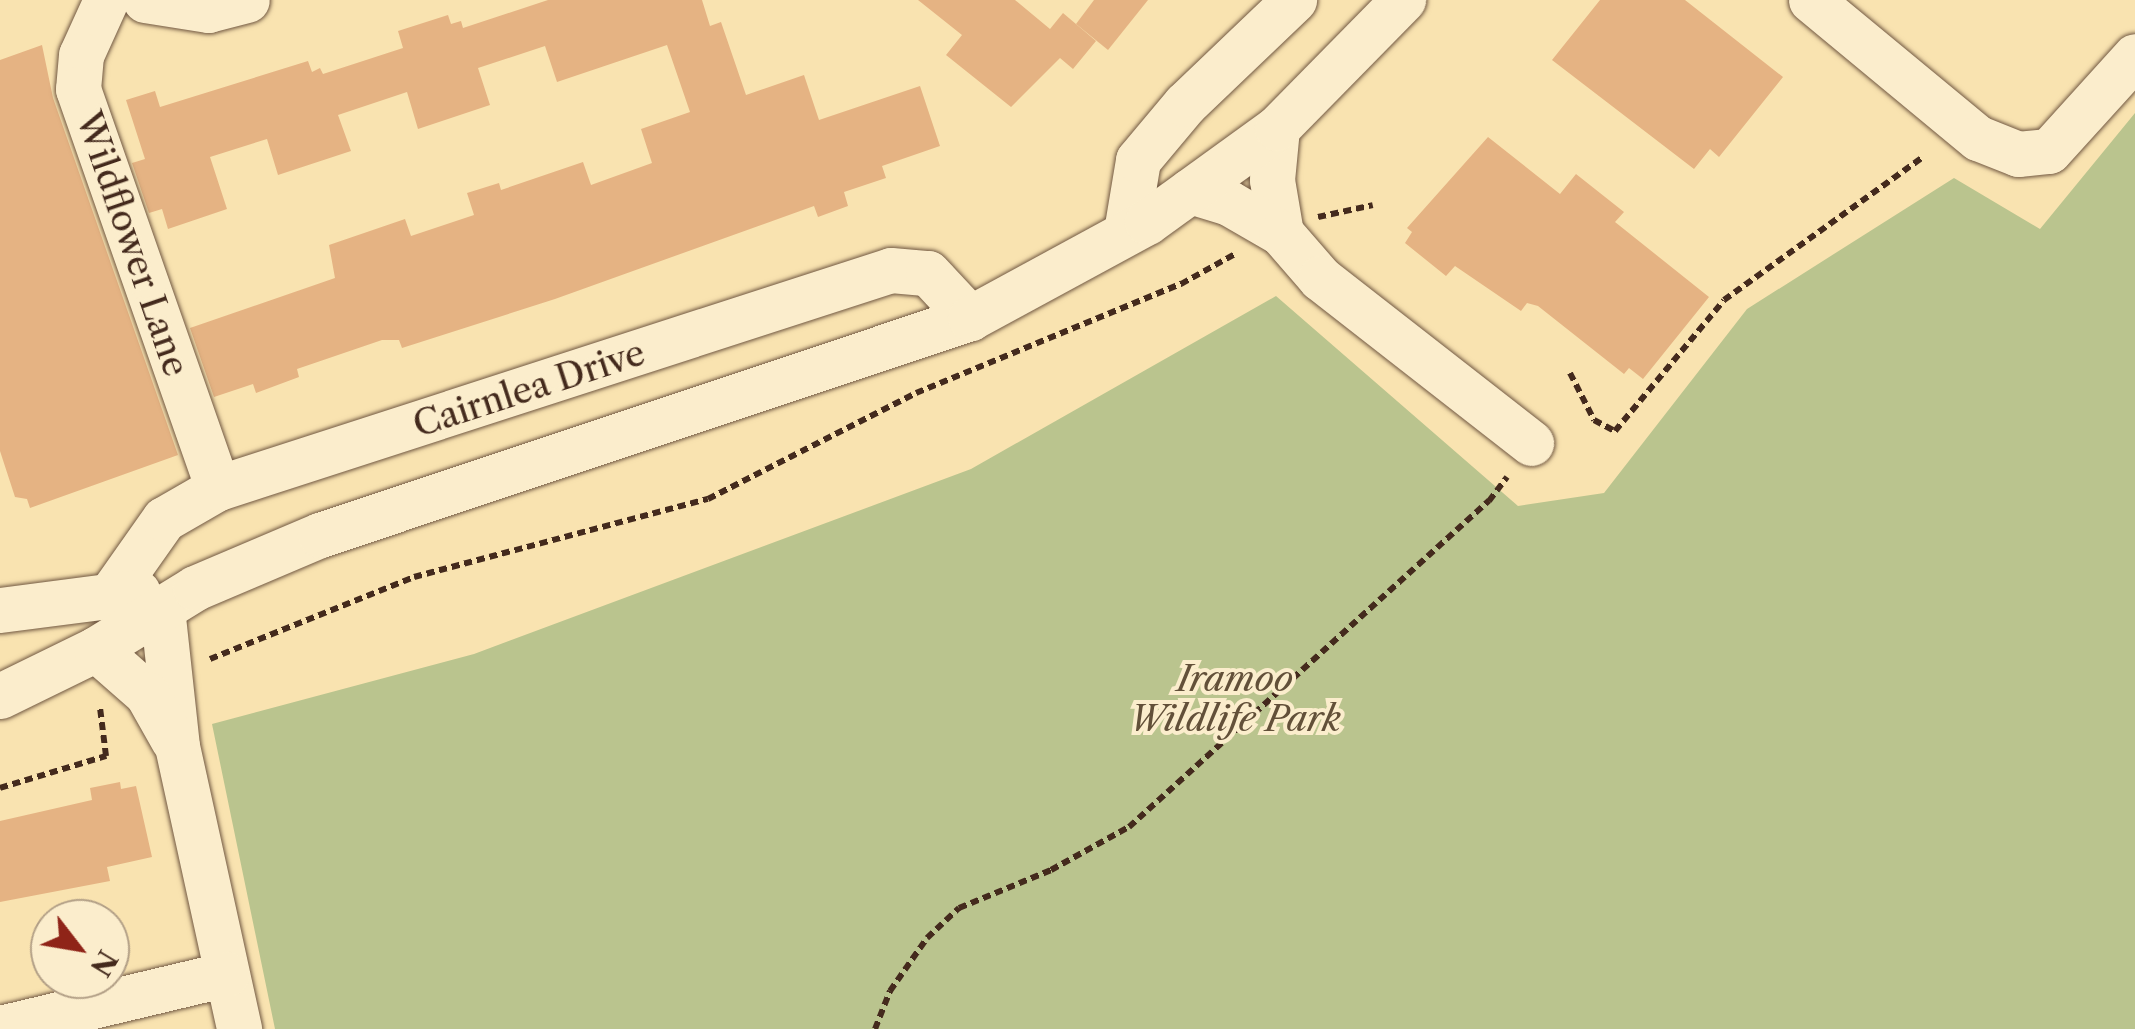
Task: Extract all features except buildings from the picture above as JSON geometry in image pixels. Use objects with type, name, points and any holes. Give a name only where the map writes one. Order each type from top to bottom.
[{"type":"street","name":"Wildflower Lane","points":[[106,0],[81,55],[78,90],[218,488]]},
{"type":"street","points":[[146,0],[208,10],[248,0]]},
{"type":"street","points":[[1126,232],[1138,160],[1185,104],[1294,0]]},
{"type":"street","name":"Cairnlea Drive","points":[[0,696],[96,649],[178,598],[320,535],[970,318],[1126,232],[1277,128],[1403,0]]},
{"type":"street","points":[[1812,0],[1978,138],[2018,154],[2049,151],[2135,56]]},
{"type":"street","points":[[1277,128],[1272,180],[1281,233]]},
{"type":"street","points":[[1190,191],[1229,203],[1281,233],[1320,278],[1531,443]]},
{"type":"street","name":"Cairnlea Drive","points":[[111,594],[164,519],[218,488],[891,270],[928,273],[970,318]]},
{"type":"street","name":"Cairnlea Drive","points":[[0,610],[111,594],[178,598]]},
{"type":"street","points":[[178,598],[156,681],[176,746],[239,1029]]},
{"type":"street","points":[[96,649],[156,681]]},
{"type":"street","points":[[0,1028],[227,974]]},
{"type":"path","points":[[1570,373],[1594,420],[1616,430],[1724,300],[1923,156]]},
{"type":"path","points":[[0,788],[106,756],[100,705],[156,681],[414,577],[708,499],[916,392],[1281,233],[1373,205]]},
{"type":"path","points":[[875,1029],[890,990],[926,938],[959,908],[1051,870],[1129,828],[1489,501],[1531,443]]},
{"type":"green space","name":"Iramoo Wildlife Park","points":[[2135,113],[2135,1029],[275,1029],[212,724],[474,654],[971,469],[1276,296],[1518,506],[1604,493],[1747,309],[1954,178],[2040,229]]}]
